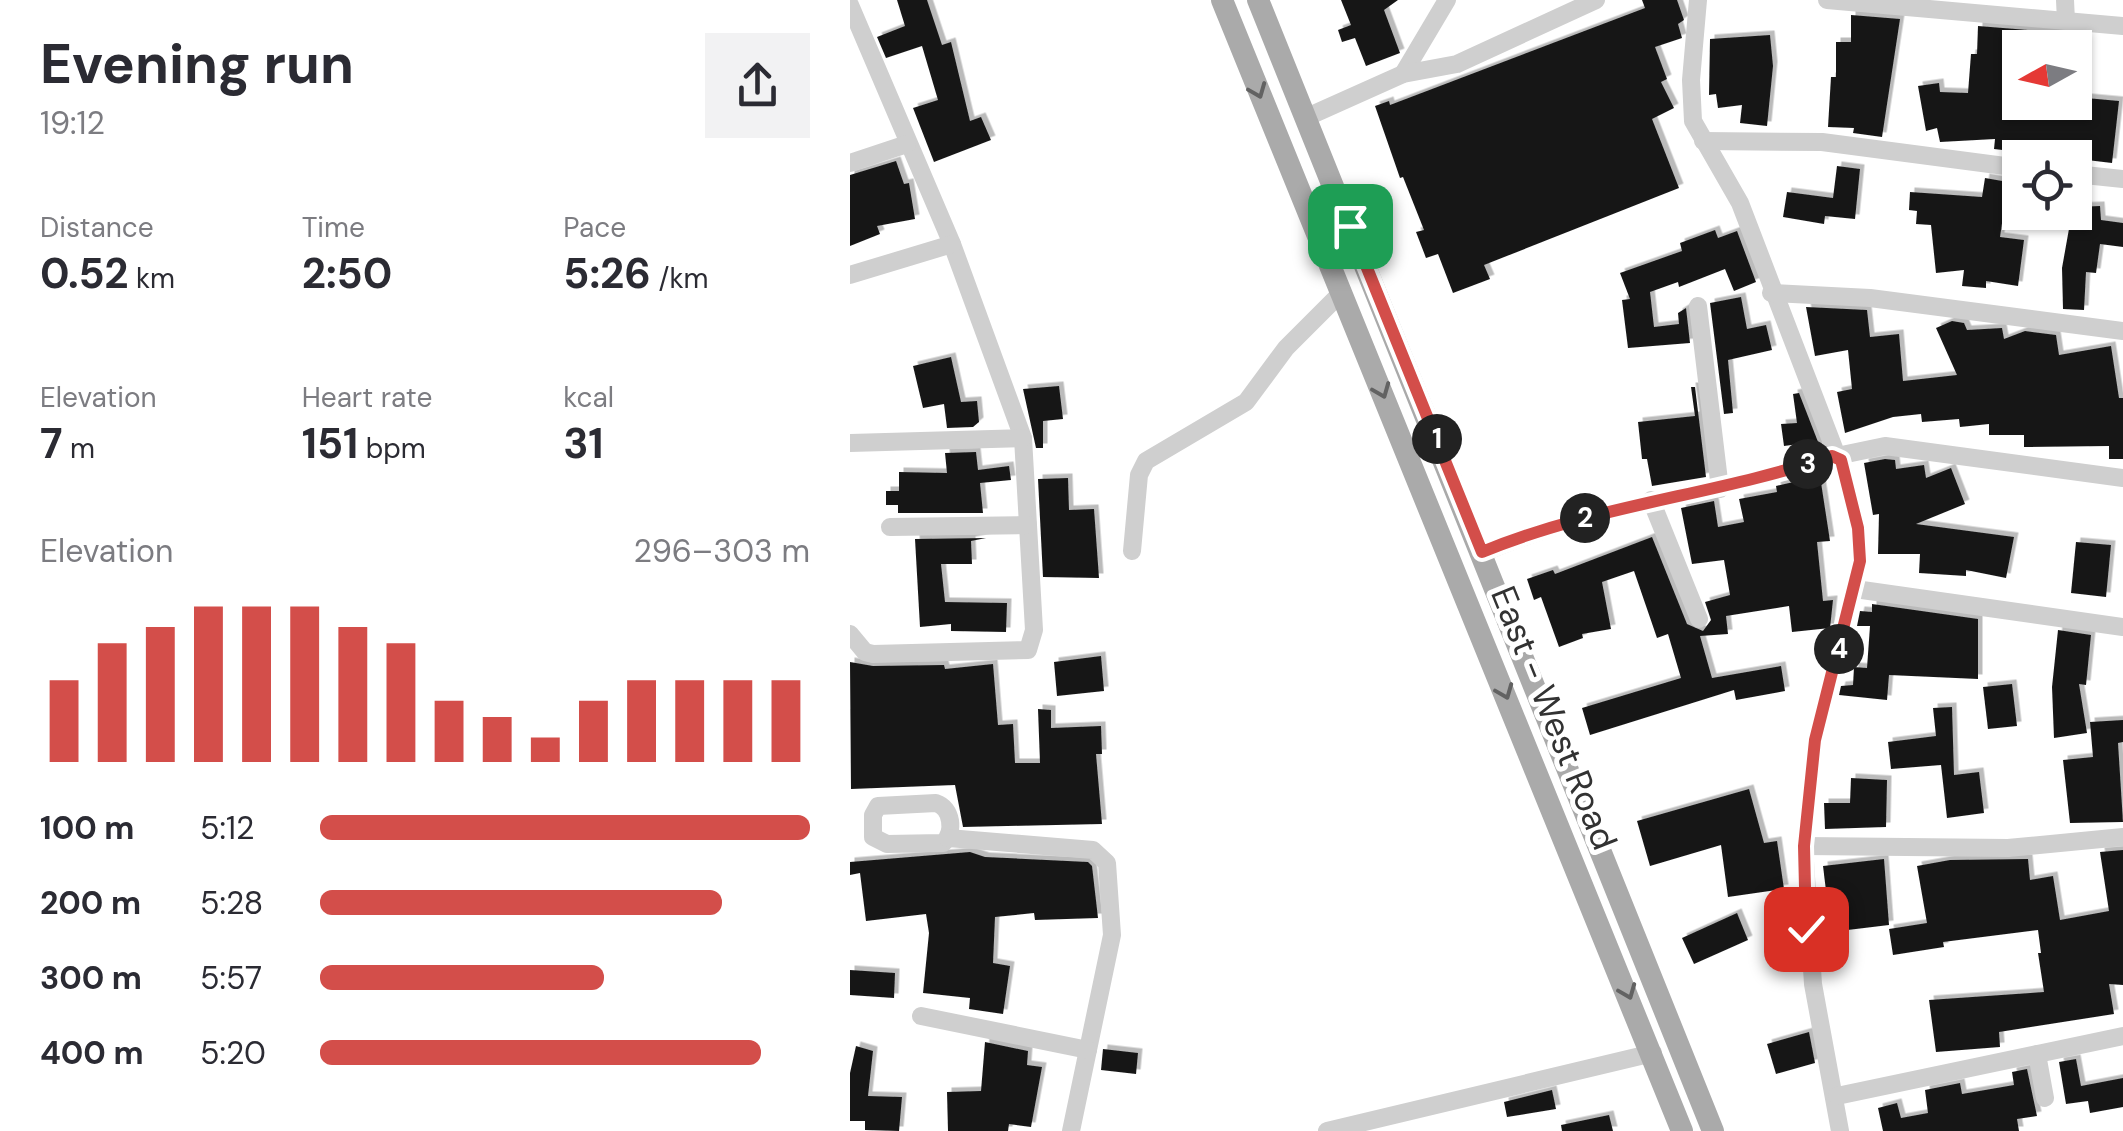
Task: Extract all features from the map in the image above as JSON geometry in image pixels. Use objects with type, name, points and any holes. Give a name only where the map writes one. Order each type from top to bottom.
[{"type":"main road","name":"East - West Road","points":[[1222,0],[1682,1131]]},
{"type":"main road","name":"East - West Road","points":[[1258,0],[1713,1131]]},
{"type":"street","points":[[1404,74],[1448,0]]},
{"type":"street","points":[[1306,117],[1404,74],[1457,64],[1596,0]]},
{"type":"street","points":[[1698,0],[1692,108],[1703,140],[1740,203],[1771,293],[1838,456],[1858,528],[1855,589],[1815,740],[1804,846],[1811,965],[1837,1096],[1840,1131]]},
{"type":"street","points":[[1827,0],[2123,26]]},
{"type":"street","points":[[2065,0],[2066,21]]},
{"type":"street","points":[[850,5],[952,244],[1024,438],[1034,630],[1028,650],[873,654],[865,652],[850,634]]},
{"type":"street","points":[[1703,140],[1822,142],[2002,166]]},
{"type":"street","points":[[850,163],[907,144]]},
{"type":"street","points":[[2092,176],[2123,179]]},
{"type":"street","points":[[850,275],[952,244]]},
{"type":"street","points":[[1132,550],[1139,475],[1146,462],[1246,402],[1286,348],[1342,292]]},
{"type":"street","points":[[1771,293],[1870,298],[2123,331]]},
{"type":"street","points":[[1698,306],[1720,489]]},
{"type":"street","points":[[850,444],[1024,438]]},
{"type":"street","points":[[1482,552],[1651,500],[1720,489],[1886,446],[2123,478]]},
{"type":"street","points":[[1651,500],[1699,619]]},
{"type":"street","points":[[890,527],[1028,525]]},
{"type":"street","points":[[1855,589],[2123,626]]},
{"type":"street","points":[[948,838],[1102,854],[1110,886],[1112,935],[1071,1131]]},
{"type":"street","points":[[1804,846],[2008,848],[2123,838]]},
{"type":"street","points":[[921,1016],[1088,1050]]},
{"type":"street","points":[[1837,1096],[2123,1036]]},
{"type":"street","points":[[1327,1131],[1653,1053]]},
{"type":"street","points":[[2036,1054],[2044,1098]]},
{"type":"building","points":[[897,0],[927,0],[942,45],[951,42],[970,121],[981,117],[991,140],[934,162],[913,108],[938,100],[922,46],[886,58],[877,37],[905,26]]},
{"type":"building","points":[[1341,0],[1398,0],[1384,10],[1400,53],[1366,66],[1355,38],[1342,42],[1338,30],[1351,25]]},
{"type":"building","points":[[1642,0],[1677,0],[1684,20],[1678,24],[1682,38],[1655,47],[1667,79],[1661,82],[1674,108],[1652,119],[1679,188],[1484,265],[1490,279],[1453,293],[1438,254],[1426,258],[1416,232],[1424,230],[1403,177],[1400,178],[1375,106],[1389,101],[1390,105],[1645,8]]},
{"type":"building","points":[[1851,15],[1900,19],[1882,137],[1853,133],[1854,128],[1828,127],[1831,77],[1836,77],[1836,42],[1851,42]]},
{"type":"building","points":[[1978,26],[2027,30],[2002,30],[2002,120],[2092,120],[2092,99],[2119,101],[2112,163],[2092,161],[2092,140],[2002,140],[2002,150],[1994,149],[1995,139],[1940,142],[1937,128],[1926,131],[1918,86],[1939,83],[1940,92],[1968,93],[1971,54],[1977,54]]},
{"type":"building","points":[[1770,35],[1773,66],[1767,126],[1740,123],[1742,105],[1718,108],[1716,94],[1709,95],[1710,39]]},
{"type":"building","points":[[896,161],[904,184],[909,183],[915,219],[877,226],[880,234],[850,246],[850,175]]},
{"type":"building","points":[[1837,166],[1860,169],[1855,219],[1825,216],[1824,224],[1783,217],[1787,192],[1833,198]]},
{"type":"building","points":[[1985,178],[2002,181],[2000,237],[2024,240],[2018,286],[1986,281],[1986,288],[1962,286],[1964,270],[1936,273],[1931,225],[1916,224],[1917,211],[1909,210],[1910,192],[1982,197]]},
{"type":"building","points":[[2092,206],[2100,206],[2101,220],[2123,223],[2123,247],[2100,244],[2096,273],[2086,272],[2084,310],[2063,309],[2062,268],[2069,230],[2092,230]]},
{"type":"building","points":[[1715,230],[1718,238],[1737,231],[1756,282],[1734,291],[1725,269],[1679,287],[1678,282],[1650,292],[1654,327],[1679,324],[1678,313],[1686,308],[1690,343],[1628,348],[1622,300],[1630,299],[1620,273],[1682,251],[1680,243]]},
{"type":"building","points":[[1741,297],[1747,329],[1766,325],[1772,350],[1728,360],[1733,413],[1724,414],[1710,303]]},
{"type":"building","points":[[1806,307],[1867,310],[1870,337],[1899,334],[1903,381],[1957,375],[1936,328],[1952,321],[1964,323],[1967,330],[2002,328],[2004,339],[2025,331],[2056,335],[2059,355],[2111,346],[2119,398],[2123,398],[2123,459],[2109,459],[2109,446],[2024,447],[2024,435],[1989,435],[1989,424],[1960,427],[1959,419],[1922,422],[1921,414],[1893,417],[1845,433],[1837,392],[1852,389],[1848,350],[1815,356]]},
{"type":"building","points":[[951,357],[961,402],[977,401],[979,422],[973,427],[947,428],[944,404],[923,408],[913,366]]},
{"type":"building","points":[[1059,386],[1063,419],[1043,421],[1043,448],[1036,448],[1023,389]]},
{"type":"building","points":[[1691,387],[1695,387],[1706,477],[1652,486],[1647,459],[1642,459],[1638,422],[1695,416]]},
{"type":"building","points":[[1799,393],[1820,447],[1802,452],[1799,444],[1784,446],[1781,424],[1797,423],[1793,394]]},
{"type":"building","points":[[976,452],[978,470],[1009,466],[1011,480],[980,483],[983,513],[898,513],[898,505],[886,505],[886,491],[899,491],[899,472],[947,473],[945,453]]},
{"type":"building","points":[[1895,460],[1896,469],[1924,465],[1926,478],[1951,468],[1965,504],[1916,524],[2014,537],[2006,578],[1966,570],[1966,576],[1919,573],[1920,554],[1878,554],[1879,514],[1873,515],[1864,463]]},
{"type":"building","points":[[1820,476],[1830,541],[1817,542],[1823,601],[1833,600],[1830,628],[1792,632],[1789,606],[1726,616],[1728,634],[1700,636],[1712,678],[1781,666],[1785,691],[1736,700],[1734,690],[1590,735],[1582,708],[1681,678],[1668,634],[1657,638],[1634,571],[1602,582],[1611,629],[1582,634],[1583,638],[1559,647],[1541,597],[1534,600],[1527,579],[1553,570],[1555,574],[1652,537],[1687,624],[1703,631],[1711,620],[1705,602],[1730,595],[1724,560],[1692,564],[1681,508],[1714,501],[1718,527],[1744,522],[1739,499],[1777,492],[1776,486]]},
{"type":"building","points":[[1068,478],[1069,510],[1094,509],[1099,578],[1043,577],[1038,479]]},
{"type":"building","points":[[986,538],[971,541],[972,564],[941,564],[945,602],[1007,603],[1006,632],[951,631],[951,624],[920,627],[915,539]]},
{"type":"building","points":[[2076,542],[2111,545],[2106,597],[2071,593]]},
{"type":"building","points":[[1872,604],[1978,619],[1978,679],[1889,675],[1887,700],[1839,695],[1841,686],[1853,685],[1854,667],[1867,668],[1870,626],[1857,626],[1860,611],[1872,612]]},
{"type":"building","points":[[2058,630],[2091,635],[2086,685],[2079,684],[2087,733],[2054,738],[2052,687]]},
{"type":"building","points":[[1101,656],[1104,691],[1057,696],[1054,662]]},
{"type":"building","points":[[850,662],[873,666],[944,665],[945,669],[993,664],[998,725],[1013,724],[1015,763],[1040,763],[1038,709],[1051,710],[1051,728],[1101,726],[1102,754],[1096,754],[1102,824],[963,827],[955,785],[851,789]]},
{"type":"building","points":[[2012,684],[2017,726],[1988,729],[1983,687]]},
{"type":"building","points":[[1952,707],[1954,775],[1979,772],[1984,813],[1947,818],[1941,765],[1891,769],[1888,742],[1936,736],[1933,708]]},
{"type":"building","points":[[2123,720],[2123,742],[2118,743],[2123,822],[2070,823],[2063,760],[2093,757],[2090,722]]},
{"type":"building","points":[[1851,778],[1887,780],[1886,827],[1825,829],[1824,803],[1850,803]]},
{"type":"building","points":[[1749,789],[1764,843],[1777,841],[1784,889],[1728,897],[1721,845],[1650,866],[1637,821]]},
{"type":"building","points":[[2123,850],[2123,985],[2109,984],[2114,1014],[1999,1032],[2000,1047],[1936,1052],[1929,1000],[2044,992],[2041,953],[2038,930],[1943,942],[1944,947],[1893,955],[1889,929],[1927,923],[1917,866],[1950,860],[2028,859],[2030,880],[2053,876],[2060,920],[2109,911],[2100,852]]},
{"type":"building","points":[[970,852],[985,857],[1088,862],[1092,866],[1098,918],[1035,920],[1034,913],[995,917],[993,963],[1010,966],[1003,1014],[969,1009],[970,998],[923,993],[929,933],[926,914],[866,921],[860,873],[850,875],[850,862]]},
{"type":"building","points":[[1884,859],[1889,925],[1831,932],[1823,866]]},
{"type":"building","points":[[1737,913],[1748,940],[1694,964],[1682,938]]},
{"type":"building","points":[[850,970],[895,973],[894,998],[850,995]]},
{"type":"building","points":[[1809,1032],[1815,1063],[1776,1074],[1767,1044]]},
{"type":"building","points":[[985,1042],[1028,1051],[1027,1065],[1042,1067],[1031,1127],[1009,1124],[1008,1131],[948,1131],[947,1092],[981,1091]]},
{"type":"building","points":[[856,1046],[873,1051],[868,1096],[902,1097],[899,1131],[865,1130],[865,1121],[850,1121],[850,1073]]},
{"type":"building","points":[[1103,1049],[1138,1053],[1136,1074],[1101,1070]]},
{"type":"building","points":[[2076,1059],[2081,1086],[2123,1078],[2123,1107],[2090,1113],[2088,1101],[2066,1104],[2059,1062]]},
{"type":"building","points":[[2027,1069],[2037,1116],[2017,1119],[2019,1131],[1883,1131],[1878,1108],[1897,1103],[1901,1118],[1928,1113],[1925,1090],[1960,1083],[1962,1094],[2014,1085],[2012,1072]]},
{"type":"building","points":[[1552,1090],[1556,1109],[1507,1117],[1504,1102]]},
{"type":"building","points":[[1609,1115],[1613,1131],[1562,1131],[1561,1125]]},
{"type":"route","points":[[1350,226],[1482,552],[1629,504],[1740,485],[1832,456],[1841,460],[1858,528],[1860,561],[1815,740],[1804,846],[1806,929]]}]
